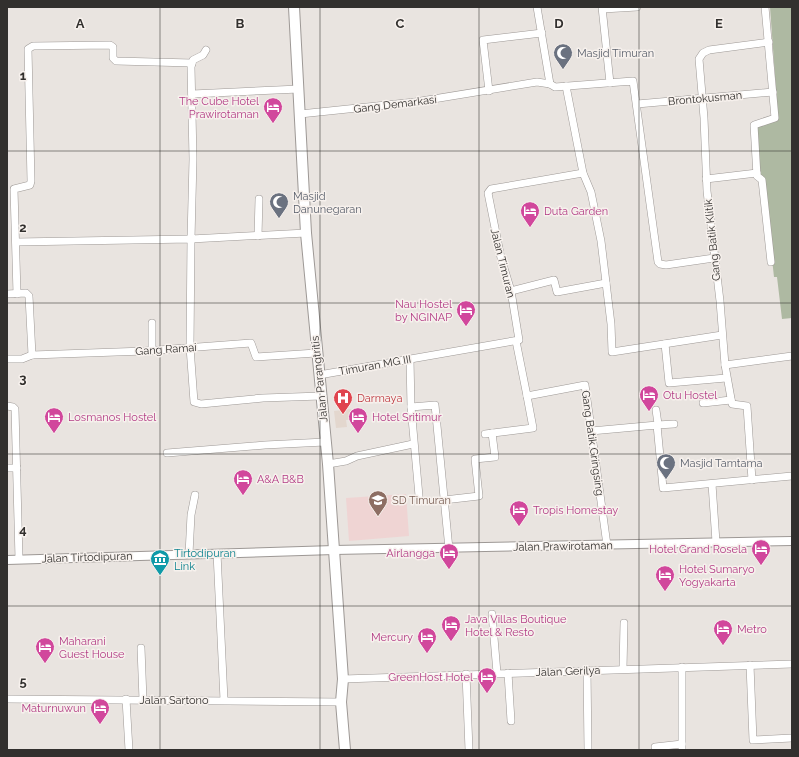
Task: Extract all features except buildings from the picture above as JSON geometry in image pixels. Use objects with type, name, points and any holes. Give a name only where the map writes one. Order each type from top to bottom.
[{"type":"main road","name":"Jalan Parangtritis","points":[[295,9],[306,233],[316,353],[328,464],[343,679],[341,702],[345,750]]},
{"type":"street","points":[[537,7],[550,84]]},
{"type":"street","points":[[610,83],[602,8],[637,7]]},
{"type":"street","points":[[766,7],[775,118],[754,125],[757,176],[762,180],[771,262]]},
{"type":"street","points":[[489,90],[483,40],[542,33]]},
{"type":"street","name":"Gang Batik Klitik","points":[[731,400],[726,378],[706,179],[703,99],[699,59],[703,53],[709,50],[769,42]]},
{"type":"street","points":[[17,294],[16,242],[11,189],[30,185],[31,181],[27,51],[31,46],[110,45],[113,47],[113,58],[116,61],[192,63],[203,55],[206,50]]},
{"type":"street","points":[[192,63],[194,159],[191,239],[190,347],[194,402],[196,404],[263,398],[321,396]]},
{"type":"street","name":"Gang Demarkasi","points":[[300,114],[415,102],[538,82],[550,84],[555,87],[633,81],[637,104]]},
{"type":"street","points":[[566,86],[583,173],[593,199],[601,241],[612,352],[722,335]]},
{"type":"street","points":[[192,94],[299,89]]},
{"type":"street","name":"Brontokusman","points":[[637,104],[773,92]]},
{"type":"street","points":[[637,104],[645,177],[658,262],[666,265],[714,258]]},
{"type":"street","name":"Jalan Timuran","points":[[516,341],[519,340],[511,291],[501,258],[488,193],[491,190],[583,173]]},
{"type":"street","points":[[706,179],[757,173]]},
{"type":"street","points":[[258,236],[259,199]]},
{"type":"street","points":[[16,242],[191,239],[306,233]]},
{"type":"street","points":[[511,291],[554,280],[557,292],[606,283]]},
{"type":"street","points":[[7,294],[26,293],[30,296],[32,355]]},
{"type":"street","points":[[152,322],[152,350]]},
{"type":"street","points":[[485,434],[533,428],[516,341]]},
{"type":"street","name":"Timuran MG III","points":[[319,375],[516,341]]},
{"type":"street","name":"Gang Ramai","points":[[7,358],[22,359],[32,355],[152,350],[251,343],[256,357],[316,353]]},
{"type":"street","points":[[665,344],[669,382],[726,378]]},
{"type":"street","points":[[725,365],[792,356]]},
{"type":"street","points":[[410,359],[413,444],[419,496]]},
{"type":"street","name":"Gang Batik Gringsing","points":[[527,396],[586,385],[607,545]]},
{"type":"street","points":[[704,403],[731,400],[733,405],[747,406],[752,480]]},
{"type":"street","points":[[411,407],[435,405],[449,549]]},
{"type":"street","points":[[7,406],[13,407],[15,410],[19,559]]},
{"type":"street","points":[[656,410],[662,488],[792,476]]},
{"type":"street","points":[[591,431],[658,424],[674,424]]},
{"type":"street","points":[[444,500],[479,496],[475,459],[495,456],[492,433]]},
{"type":"street","points":[[167,453],[325,442]]},
{"type":"street","points":[[328,464],[346,461],[357,456],[413,444]]},
{"type":"street","points":[[7,468],[17,468]]},
{"type":"street","points":[[712,484],[716,542]]},
{"type":"street","points":[[189,554],[191,515],[195,495]]},
{"type":"street","name":"Jalan Prawirotaman","points":[[334,550],[449,549],[792,541]]},
{"type":"street","name":"Jalan Tirtodipuran","points":[[7,560],[334,550]]},
{"type":"street","points":[[217,553],[224,700]]},
{"type":"street","points":[[492,614],[497,673]]},
{"type":"street","points":[[623,669],[624,623]]},
{"type":"street","points":[[140,648],[143,700]]},
{"type":"street","name":"Jalan Gerilya","points":[[343,679],[792,664]]},
{"type":"street","points":[[750,665],[753,740],[792,738]]},
{"type":"street","points":[[655,747],[682,747],[682,667]]},
{"type":"street","points":[[587,670],[588,750]]},
{"type":"street","points":[[508,673],[511,721]]},
{"type":"street","points":[[466,674],[469,750]]},
{"type":"street","name":"Jalan Sartono","points":[[7,699],[341,702]]},
{"type":"street","points":[[126,700],[129,750]]},
{"type":"shaded area","name":"Darmaya","points":[[351,409],[353,419],[346,420],[347,427],[336,428],[334,411]]},
{"type":"shaded area","name":"SD Timuran","points":[[406,494],[409,536],[349,541],[346,498]]},
{"type":"green space","points":[[770,7],[792,7],[792,318],[782,319],[777,277],[774,277],[766,204],[759,175],[755,126],[778,118]]},
{"type":"place","name":"Masjid Timuran","points":[[563,70]]},
{"type":"place","name":"The Cube Hotel Prawirotaman","points":[[273,124]]},
{"type":"place","name":"Masjid Danunegaran","points":[[279,219]]},
{"type":"place","name":"Duta Garden","points":[[530,228]]},
{"type":"place","name":"Nau Hostel by NGINAP","points":[[466,327]]},
{"type":"place","name":"Otu Hostel","points":[[649,412]]},
{"type":"place","name":"Darmaya","points":[[343,415]]},
{"type":"place","name":"Losmanos Hostel","points":[[54,434]]},
{"type":"place","name":"Hotel Sritimur","points":[[358,434]]},
{"type":"place","name":"Masjid Tamtama","points":[[666,480]]},
{"type":"place","name":"A&A B&B","points":[[243,496]]},
{"type":"place","name":"SD Timuran","points":[[378,517]]},
{"type":"place","name":"Tropis Homestay","points":[[519,527]]},
{"type":"place","name":"Hotel Grand Rosela","points":[[761,566]]},
{"type":"place","name":"Airlangga","points":[[449,570]]},
{"type":"place","name":"Tirtodipuran Link","points":[[160,576]]},
{"type":"place","name":"Hotel Sumaryo Yogyakarta","points":[[665,592]]},
{"type":"place","name":"Java Villas Boutique Hotel & Resto","points":[[451,642]]},
{"type":"place","name":"Metro","points":[[723,646]]},
{"type":"place","name":"Mercury","points":[[427,654]]},
{"type":"place","name":"Maharani Guest House","points":[[45,664]]},
{"type":"place","name":"GreenHost Hotel","points":[[487,694]]},
{"type":"place","name":"Maturnuwun","points":[[100,725]]}]
